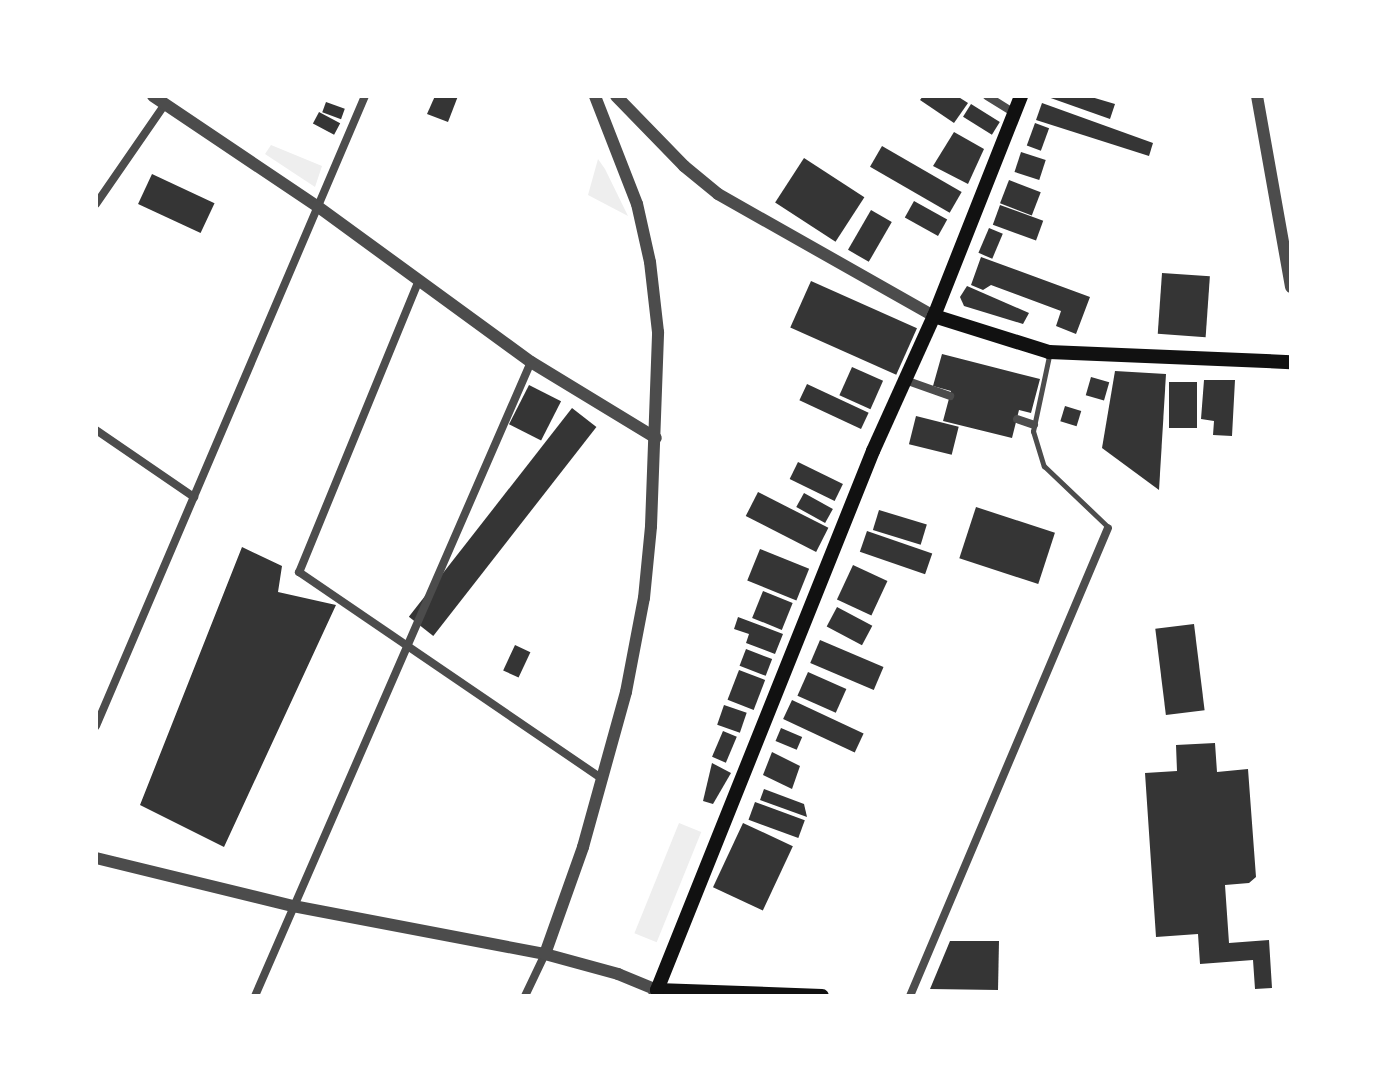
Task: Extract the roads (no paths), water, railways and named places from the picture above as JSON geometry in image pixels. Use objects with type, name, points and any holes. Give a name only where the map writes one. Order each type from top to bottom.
[{"type":"main road","points":[[822,996],[656,993],[873,451],[934,316],[1021,96]]},
{"type":"main road","points":[[934,316],[1049,352],[1291,362]]},
{"type":"street","points":[[153,96],[317,206],[531,362],[656,438]]},
{"type":"street","points":[[97,721],[365,96]]},
{"type":"street","points":[[525,996],[564,908],[603,779],[626,692],[644,598],[656,438],[658,332],[645,233],[621,156],[595,96]]},
{"type":"street","points":[[616,96],[684,166],[718,194],[934,316]]},
{"type":"street","points":[[987,96],[1014,113]]},
{"type":"street","points":[[1257,96],[1291,287]]},
{"type":"street","points":[[96,204],[165,104]]},
{"type":"street","points":[[419,280],[299,572],[603,779]]},
{"type":"street","points":[[255,996],[531,362]]},
{"type":"street","points":[[905,380],[950,396]]},
{"type":"street","points":[[1017,419],[1034,425]]},
{"type":"street","points":[[96,430],[194,497]]},
{"type":"street","points":[[910,996],[1108,528]]},
{"type":"street","points":[[96,858],[293,906],[545,954],[618,974],[656,993]]},
{"type":"lane","points":[[1049,352],[1034,425],[1044,466],[1108,528]]}]
